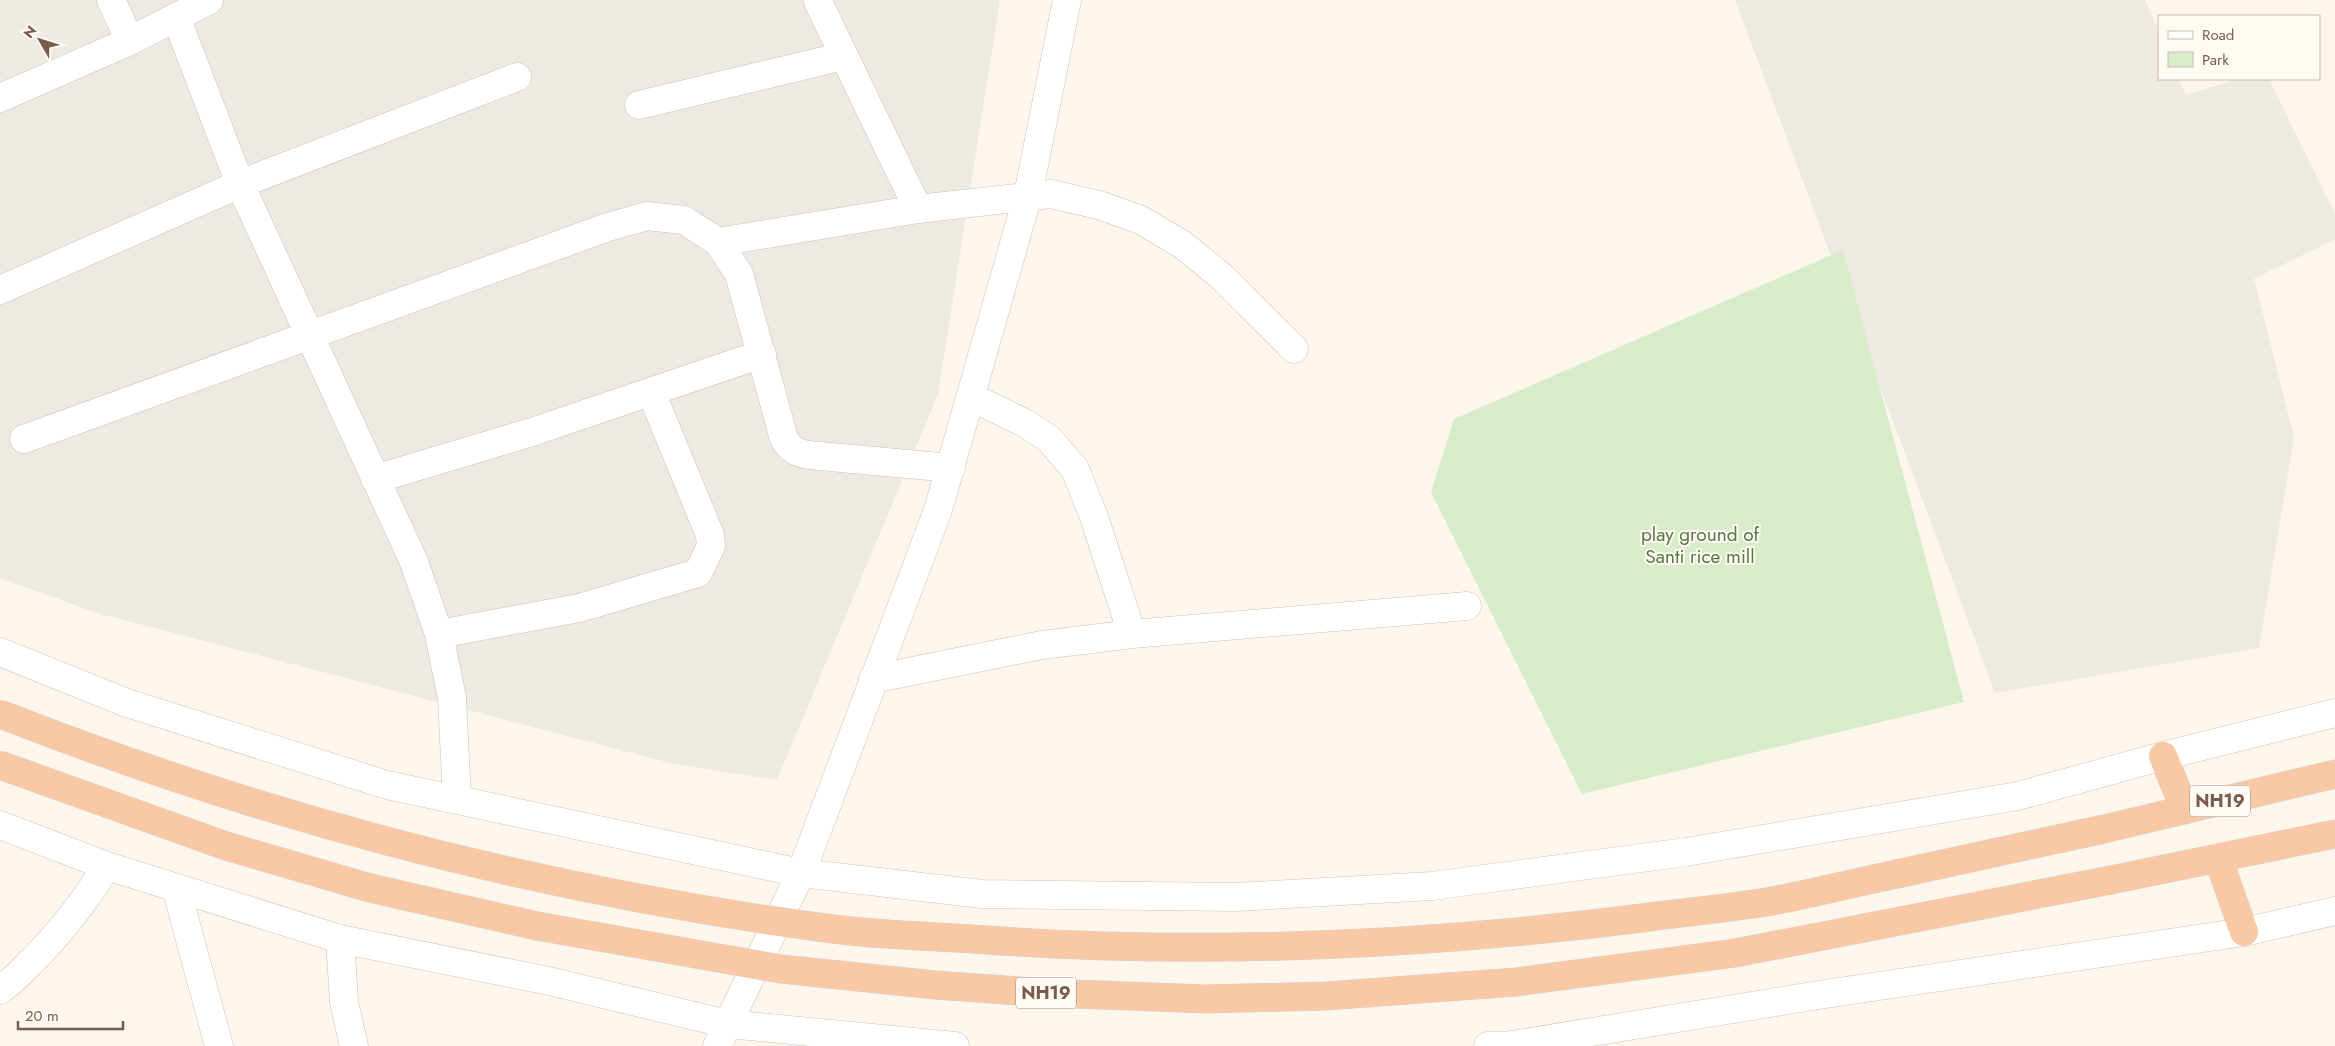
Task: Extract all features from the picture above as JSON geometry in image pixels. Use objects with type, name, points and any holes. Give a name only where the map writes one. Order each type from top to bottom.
[{"type":"highway","name":"NH19","points":[[0,714],[50,734],[298,817],[416,849],[542,878],[666,904],[839,930],[1034,944],[1199,948],[1419,942],[1593,924],[1770,901],[2104,829],[2335,774]]},
{"type":"highway","points":[[2162,756],[2185,810]]},
{"type":"highway","name":"NH19","points":[[0,765],[226,846],[370,888],[537,926],[781,969],[935,985],[1048,993],[1206,999],[1326,996],[1516,982],[1735,953],[2111,880],[2335,834]]},
{"type":"highway","points":[[2218,858],[2244,932]]},
{"type":"street","points":[[111,0],[130,41]]},
{"type":"street","points":[[0,98],[130,41],[209,0]]},
{"type":"street","points":[[722,1035],[801,873],[938,510],[1028,195],[1067,0]]},
{"type":"street","points":[[818,2],[918,209]]},
{"type":"street","points":[[176,18],[240,184],[414,562],[439,634],[452,698],[457,800]]},
{"type":"street","points":[[639,105],[844,56]]},
{"type":"street","points":[[0,290],[240,184],[517,77]]},
{"type":"street","points":[[718,242],[918,209],[1028,195],[1051,194],[1099,204],[1141,220],[1183,245],[1222,277],[1294,349]]},
{"type":"street","points":[[24,439],[608,227],[647,216],[684,220],[718,242],[739,274],[784,439],[790,448],[799,454],[951,468]]},
{"type":"street","points":[[375,479],[532,432],[762,354]]},
{"type":"street","points":[[439,634],[579,608],[698,572],[712,546],[710,535],[651,392]]},
{"type":"street","points":[[971,397],[1025,422],[1049,439],[1075,469],[1094,517],[1132,634]]},
{"type":"street","points":[[873,679],[1042,645],[1132,634],[1467,606]]},
{"type":"street","points":[[0,652],[127,704],[387,785],[801,873],[982,894],[1236,897],[1432,886],[1686,852],[2018,796],[2162,756],[2335,713]]},
{"type":"street","points":[[0,825],[107,866],[340,938],[549,981],[722,1035],[955,1046]]},
{"type":"street","points":[[0,990],[50,943],[83,904],[107,866]]},
{"type":"street","points":[[176,888],[219,1046]]},
{"type":"street","points":[[1488,1046],[1506,1046],[1815,996],[2244,932],[2335,911]]},
{"type":"street","points":[[340,938],[344,1002],[354,1046]]},
{"type":"shaded area","points":[[0,0],[1000,0],[938,394],[777,780],[670,763],[97,613],[0,578]]},
{"type":"shaded area","points":[[1735,0],[2145,0],[2158,29],[2158,80],[2179,80],[2186,95],[2234,80],[2269,80],[2335,214],[2335,239],[2254,279],[2294,437],[2259,648],[1995,693]]},
{"type":"green space","name":"play ground of Santi rice mill","points":[[1843,250],[1964,702],[1582,794],[1431,492],[1454,419]]}]
